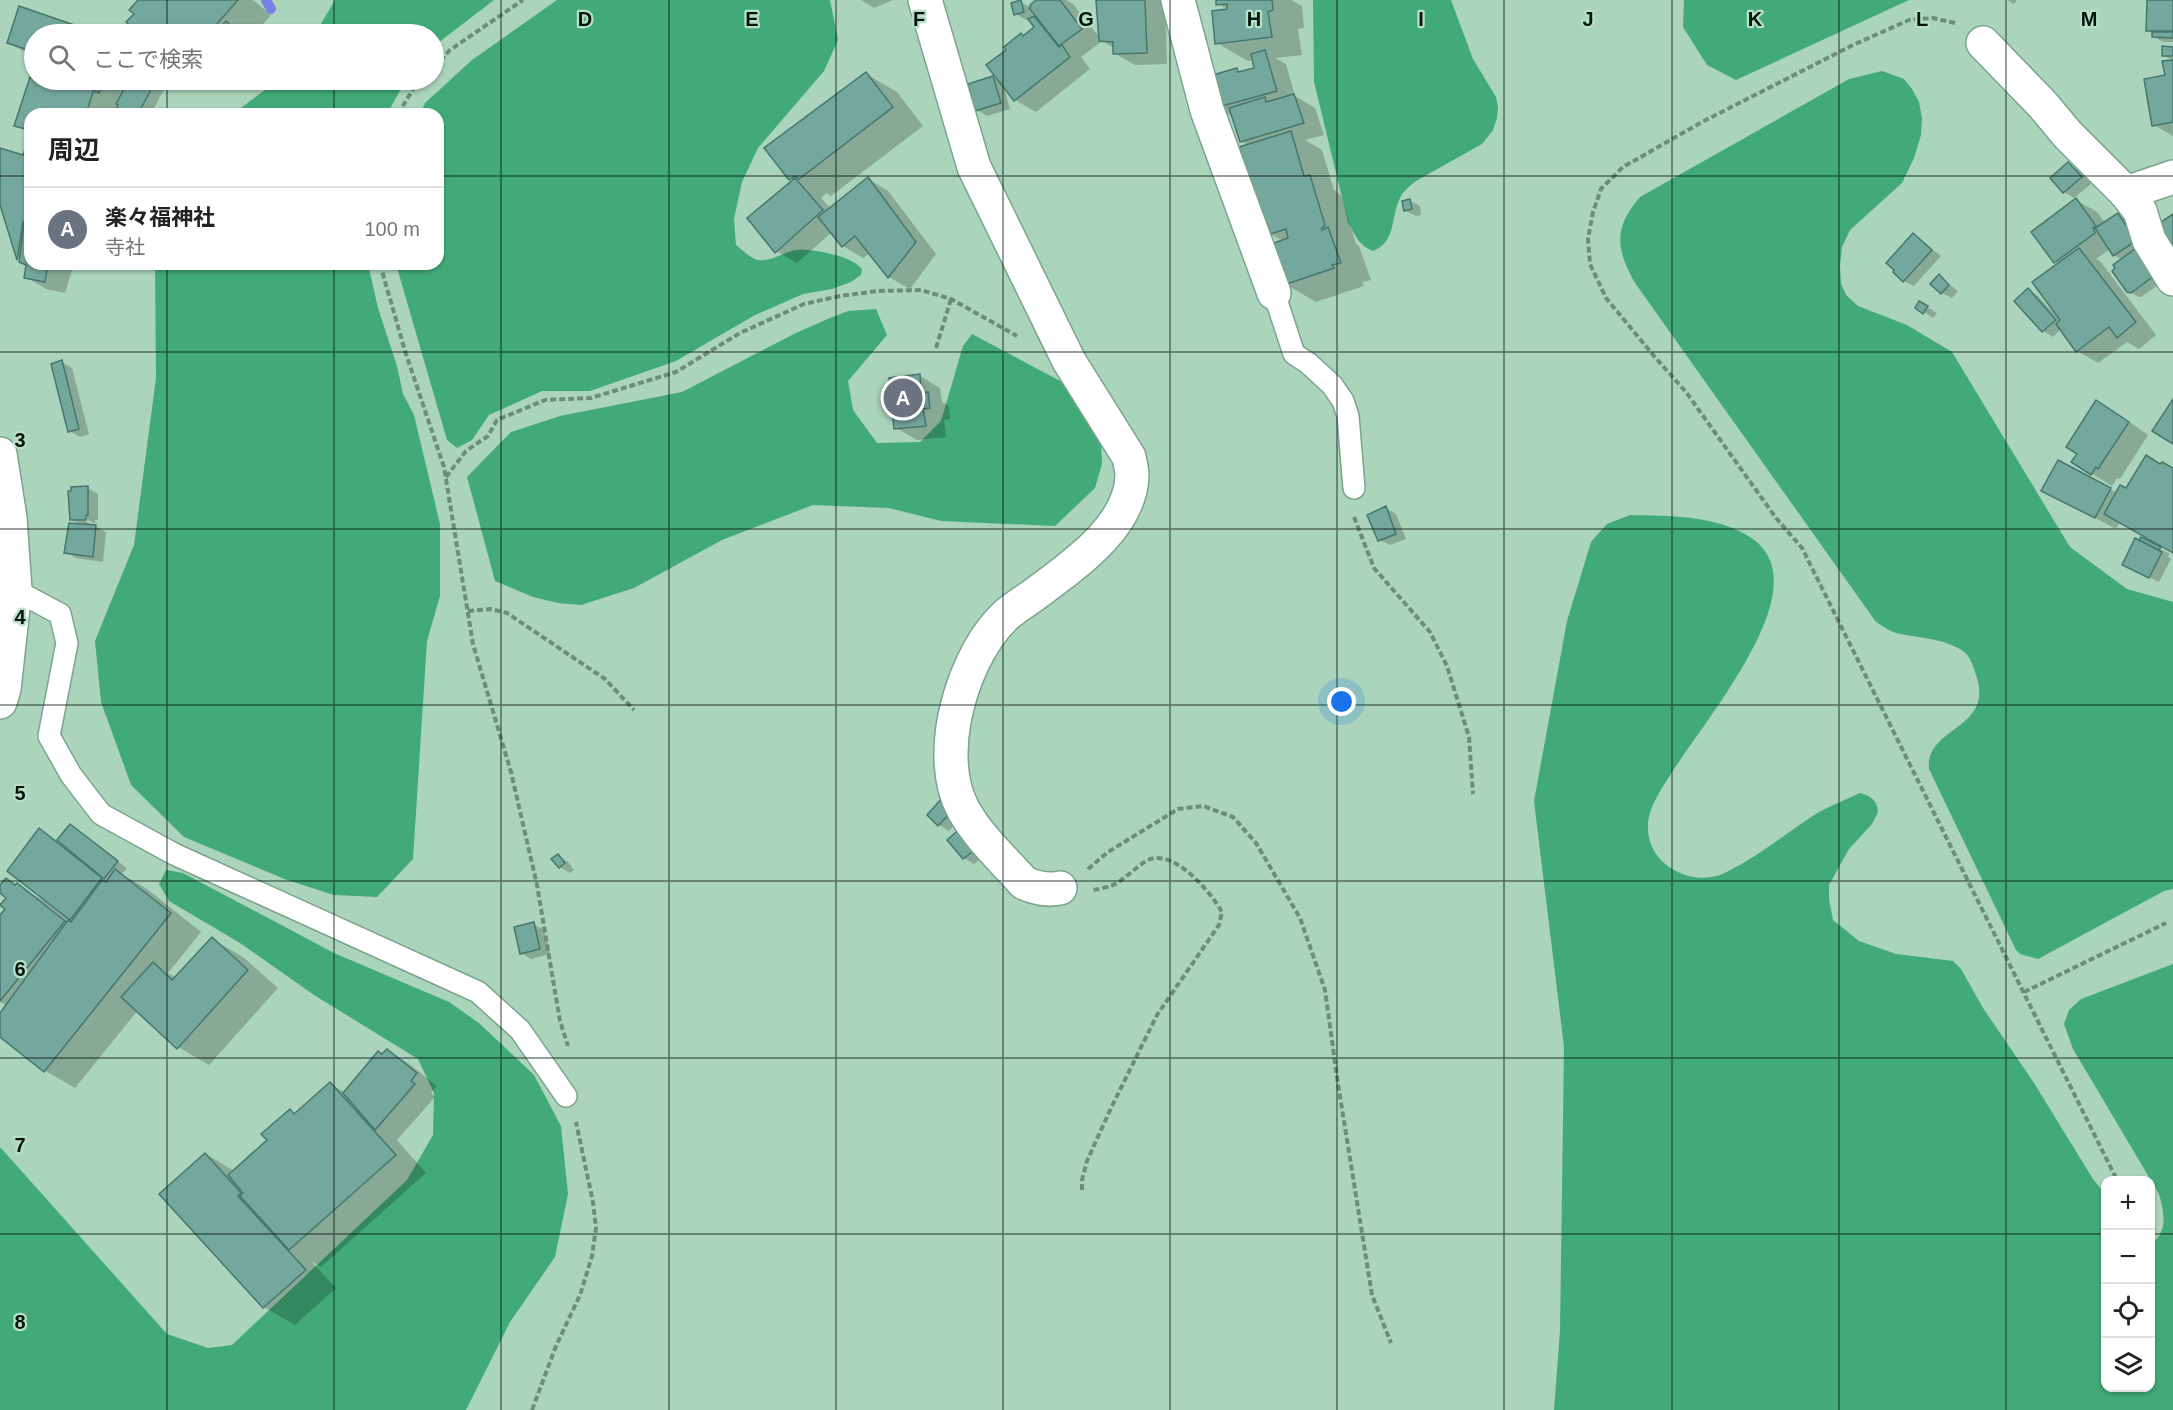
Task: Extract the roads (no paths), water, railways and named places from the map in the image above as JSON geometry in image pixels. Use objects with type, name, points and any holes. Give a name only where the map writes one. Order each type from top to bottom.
[{"type":"street","points":[[925,0],[974,167],[1064,350],[1129,457],[1132,475],[1129,494],[1121,514],[1086,555],[1005,615],[993,631],[972,665],[956,708],[950,739],[955,790],[973,825],[1024,882],[1035,888],[1060,888]]},
{"type":"street","points":[[1178,0],[1207,110],[1274,293]]},
{"type":"street","points":[[1983,43],[2043,105],[2068,135],[2126,193],[2140,211],[2149,240],[2173,279]]},
{"type":"street","points":[[2126,193],[2173,177]]},
{"type":"street","points":[[0,454],[10,518],[15,590],[4,688],[0,702]]},
{"type":"lane","points":[[1274,293],[1294,354],[1308,363],[1332,385],[1343,401],[1348,416],[1353,498]]},
{"type":"lane","points":[[15,590],[60,615],[67,643],[49,736],[71,775],[101,814],[174,854],[477,992],[520,1030],[566,1096]]},
{"type":"waterway","points":[[266,0],[271,9]]},
{"type":"place","name":"楽々福神社","points":[[903,398]]}]
